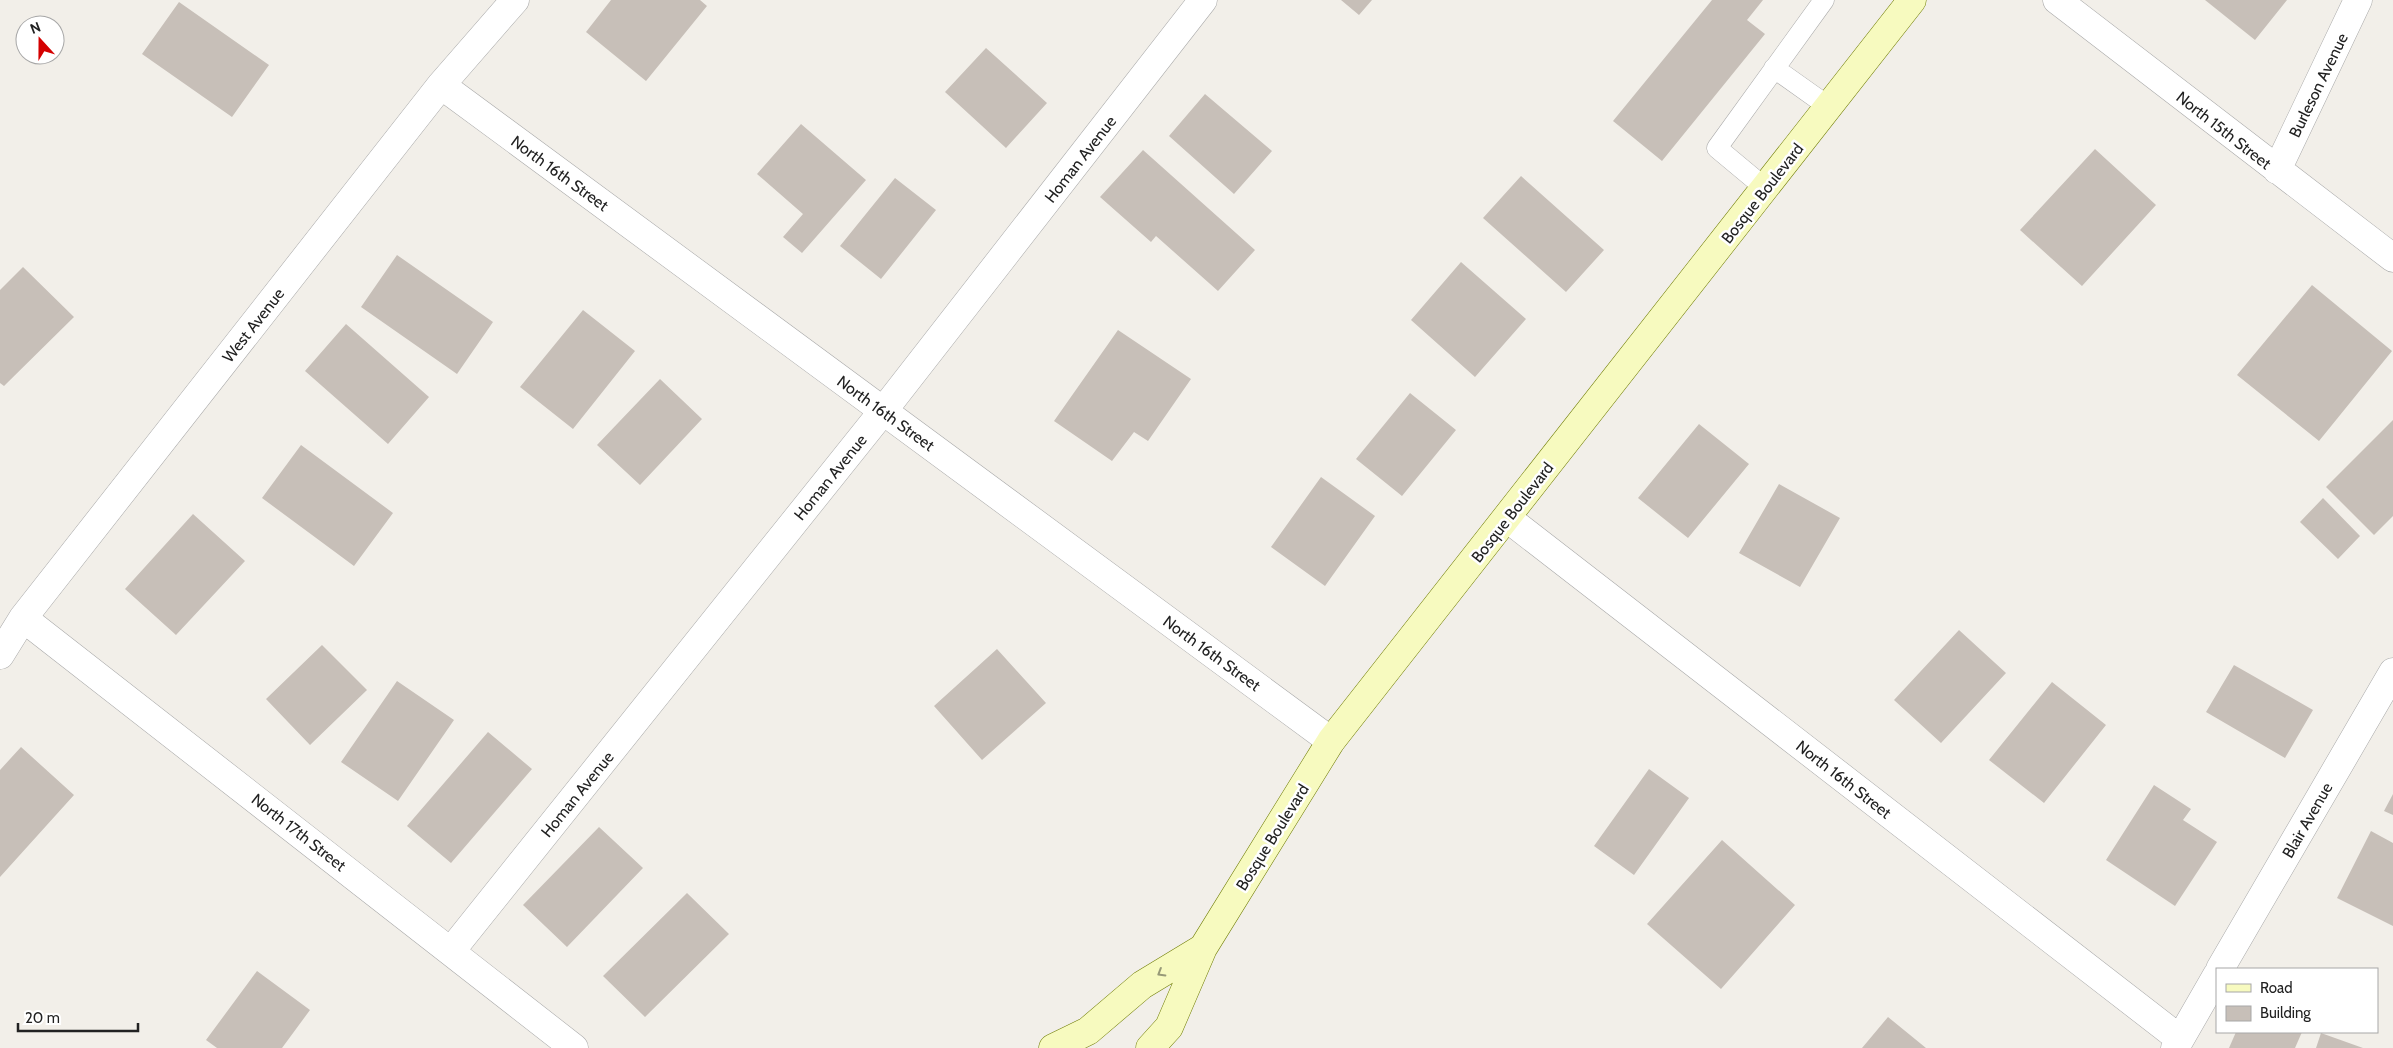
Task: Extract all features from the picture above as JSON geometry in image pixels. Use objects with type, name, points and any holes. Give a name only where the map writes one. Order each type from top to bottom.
[{"type":"main road","name":"Bosque Boulevard","points":[[1150,1048],[1169,1026],[1203,948],[1331,741],[1912,0]]},
{"type":"main road","points":[[1053,1048],[1088,1031],[1142,985],[1203,948]]},
{"type":"street","name":"West Avenue","points":[[0,655],[23,618],[441,85],[515,0]]},
{"type":"street","name":"Homan Avenue","points":[[451,951],[883,411],[1203,0]]},
{"type":"street","name":"North 15th Street","points":[[2057,0],[2393,258]]},
{"type":"street","name":"Burleson Avenue","points":[[2277,170],[2358,0]]},
{"type":"street","name":"North 16th Street","points":[[441,85],[1331,741]]},
{"type":"street","name":"North 16th Street","points":[[1507,518],[2177,1044]]},
{"type":"street","name":"North 17th Street","points":[[23,618],[574,1048]]},
{"type":"street","name":"Blair Avenue","points":[[2221,968],[2393,672]]},
{"type":"street","points":[[2177,1044],[2216,977]]},
{"type":"lane","points":[[1765,188],[1716,148],[1824,0]]},
{"type":"lane","points":[[1774,68],[1828,107]]},
{"type":"building","points":[[611,0],[700,0],[707,6],[646,81],[586,32]]},
{"type":"building","points":[[1341,0],[1372,0],[1359,15]]},
{"type":"building","points":[[1712,0],[1763,0],[1747,20],[1765,34],[1662,161],[1613,121]]},
{"type":"building","points":[[2205,0],[2287,0],[2255,40]]},
{"type":"building","points":[[179,2],[269,65],[232,117],[142,54]]},
{"type":"building","points":[[986,48],[1047,103],[1006,148],[945,92]]},
{"type":"building","points":[[1205,94],[1272,151],[1234,194],[1169,136]]},
{"type":"building","points":[[801,124],[866,180],[802,253],[783,237],[803,214],[757,174]]},
{"type":"building","points":[[2095,149],[2156,205],[2082,286],[2020,230]]},
{"type":"building","points":[[1143,150],[1255,250],[1218,291],[1156,236],[1151,242],[1100,197]]},
{"type":"building","points":[[1521,176],[1604,250],[1566,292],[1483,218]]},
{"type":"building","points":[[895,178],[936,210],[881,279],[840,246]]},
{"type":"building","points":[[397,255],[493,322],[457,374],[361,307]]},
{"type":"building","points":[[1461,262],[1526,319],[1475,377],[1411,320]]},
{"type":"building","points":[[23,267],[74,317],[4,386],[0,383],[0,290]]},
{"type":"building","points":[[2312,285],[2392,351],[2319,441],[2237,375]]},
{"type":"building","points":[[583,310],[635,351],[573,429],[520,387]]},
{"type":"building","points":[[346,324],[429,397],[388,444],[305,371]]},
{"type":"building","points":[[1118,330],[1191,379],[1148,441],[1134,432],[1112,461],[1054,421]]},
{"type":"building","points":[[660,379],[702,419],[640,485],[597,445]]},
{"type":"building","points":[[1410,393],[1456,430],[1402,496],[1356,459]]},
{"type":"building","points":[[2393,420],[2393,516],[2374,535],[2326,487]]},
{"type":"building","points":[[1699,424],[1749,464],[1688,538],[1638,498]]},
{"type":"building","points":[[301,445],[393,513],[354,566],[262,498]]},
{"type":"building","points":[[1321,477],[1375,516],[1325,586],[1271,547]]},
{"type":"building","points":[[1779,484],[1840,518],[1800,587],[1739,553]]},
{"type":"building","points":[[2323,498],[2360,536],[2338,559],[2300,522]]},
{"type":"building","points":[[193,514],[245,561],[176,635],[125,589]]},
{"type":"building","points":[[1959,630],[2006,673],[1941,743],[1894,700]]},
{"type":"building","points":[[322,645],[367,690],[310,745],[266,699]]},
{"type":"building","points":[[997,649],[1046,703],[982,760],[934,706]]},
{"type":"building","points":[[2234,665],[2313,710],[2285,758],[2206,712]]},
{"type":"building","points":[[397,681],[454,720],[398,801],[341,762]]},
{"type":"building","points":[[2052,682],[2106,725],[2044,803],[1989,760]]},
{"type":"building","points":[[488,732],[532,769],[451,863],[407,826]]},
{"type":"building","points":[[21,747],[74,795],[0,877],[0,770]]},
{"type":"building","points":[[1649,769],[1689,798],[1634,875],[1594,846]]},
{"type":"building","points":[[2154,785],[2191,809],[2183,820],[2217,842],[2175,906],[2106,860]]},
{"type":"building","points":[[2393,794],[2393,815],[2384,811]]},
{"type":"building","points":[[599,827],[643,868],[567,947],[523,905]]},
{"type":"building","points":[[2371,831],[2393,843],[2393,926],[2337,898]]},
{"type":"building","points":[[1722,840],[1795,905],[1721,989],[1647,924]]},
{"type":"building","points":[[687,893],[729,934],[645,1017],[603,976]]},
{"type":"building","points":[[257,971],[310,1010],[282,1048],[217,1048],[206,1040]]},
{"type":"building","points":[[1888,1017],[1926,1048],[1862,1048]]},
{"type":"building","points":[[2236,1033],[2302,1033],[2295,1048],[2229,1048]]},
{"type":"building","points":[[2321,1033],[2363,1048],[2316,1048]]}]
